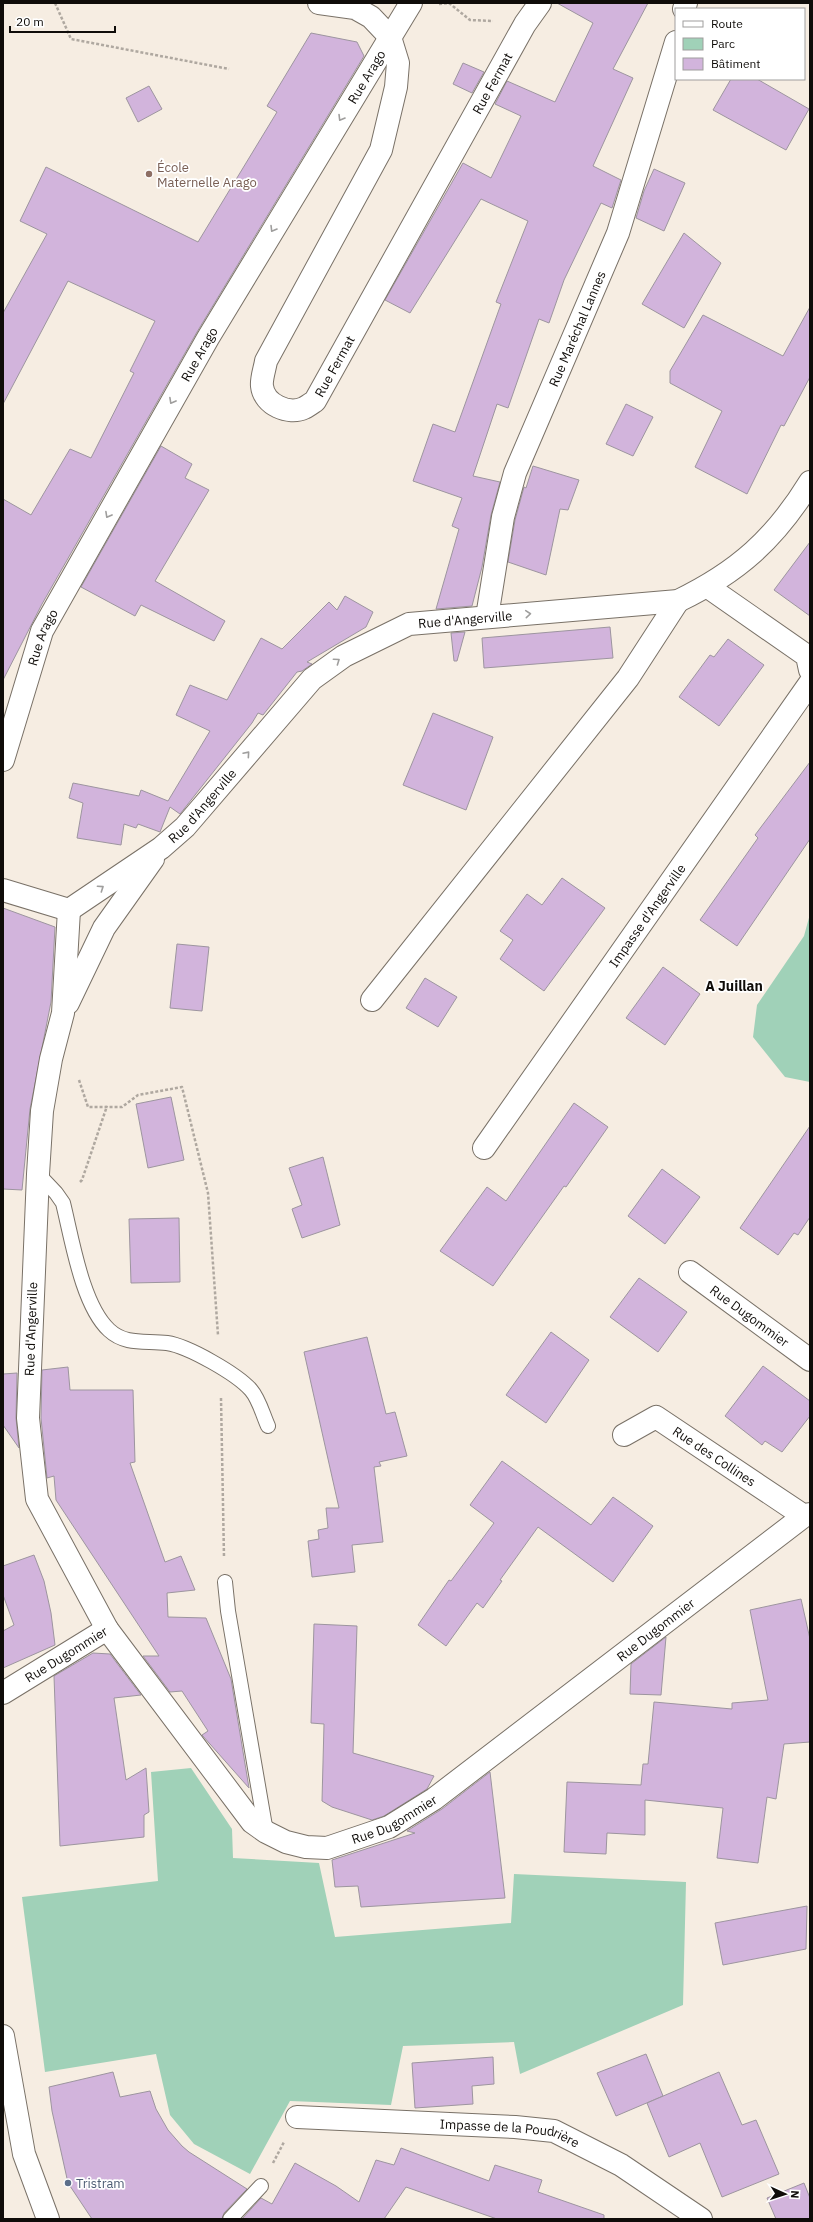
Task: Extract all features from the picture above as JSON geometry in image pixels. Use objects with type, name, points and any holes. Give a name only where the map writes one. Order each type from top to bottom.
[{"type":"street","name":"Rue Arago","points":[[3,760],[42,631],[208,338],[390,37],[371,17],[355,8],[318,3]]},
{"type":"street","name":"Rue Fermat","points":[[390,37],[398,63],[392,109],[381,150],[266,361],[262,386],[269,400],[280,408],[292,410],[304,408],[315,401],[525,24],[540,3]]},
{"type":"street","points":[[390,37],[410,4]]},
{"type":"street","name":"Rue Maréchal Lannes","points":[[487,617],[503,517],[515,473],[618,233],[675,45]]},
{"type":"street","name":"Rue d'Angerville","points":[[64,1013],[69,910],[161,848],[185,827],[312,679],[344,656],[409,624],[678,601],[708,586],[741,564],[771,536],[796,504],[810,482]]},
{"type":"street","points":[[708,586],[807,656],[810,670]]},
{"type":"street","points":[[372,1000],[628,678],[678,601]]},
{"type":"street","name":"Impasse d'Angerville","points":[[484,1148],[810,683]]},
{"type":"street","name":"Rue d'Angerville","points":[[107,1629],[38,1499],[28,1418],[42,1111],[51,1058],[64,1013],[104,928],[161,848]]},
{"type":"street","points":[[3,890],[69,910]]},
{"type":"street","name":"Rue Dugommier","points":[[690,1272],[810,1360]]},
{"type":"street","name":"Rue des Collines","points":[[624,1435],[656,1416],[807,1515]]},
{"type":"street","name":"Rue Dugommier","points":[[3,1693],[107,1629],[252,1822],[266,1832],[286,1842],[306,1847],[328,1848],[389,1827],[434,1799],[807,1515]]},
{"type":"street","points":[[4,2050],[24,2154],[48,2219]]},
{"type":"street","name":"Impasse de la Poudrière","points":[[297,2116],[515,2127],[554,2131],[621,2164],[701,2219]]},
{"type":"lane","points":[[38,1174],[56,1193],[63,1203],[86,1293],[99,1317],[110,1330],[126,1341],[167,1343],[183,1347],[220,1366],[251,1390],[268,1426]]},
{"type":"lane","points":[[225,1582],[228,1611],[266,1832]]},
{"type":"lane","points":[[230,2219],[261,2186]]},
{"type":"path","points":[[55,3],[71,39],[229,69]]},
{"type":"path","points":[[410,4],[449,3],[470,20],[525,24]]},
{"type":"path","points":[[88,1107],[122,1107],[138,1095],[182,1087],[208,1193],[220,1366],[225,1582]]},
{"type":"path","points":[[56,1193],[73,1188],[82,1180],[107,1106]]},
{"type":"path","points":[[261,2186],[297,2116]]},
{"type":"green space","points":[[810,914],[810,1082],[785,1077],[753,1037],[757,1005],[804,936]]},
{"type":"green space","points":[[191,1768],[232,1829],[233,1858],[319,1863],[335,1937],[511,1923],[514,1874],[686,1882],[683,2005],[520,2074],[514,2042],[403,2046],[391,2105],[290,2101],[250,2174],[194,2144],[170,2115],[156,2054],[45,2072],[22,1897],[158,1881],[151,1772]]},
{"type":"building","points":[[557,3],[648,3],[613,69],[633,78],[593,166],[621,180],[612,208],[601,203],[564,280],[549,323],[539,319],[508,408],[497,404],[473,476],[500,482],[491,515],[482,567],[472,606],[436,609],[459,529],[452,526],[462,498],[413,481],[433,424],[455,432],[501,304],[496,302],[528,221],[481,199],[410,313],[385,300],[463,163],[491,178],[521,116],[495,104],[507,81],[555,102],[593,23]]},
{"type":"building","points":[[311,33],[357,42],[364,56],[197,332],[42,604],[3,680],[3,499],[31,515],[70,449],[91,458],[134,373],[130,371],[155,321],[68,281],[3,404],[3,313],[47,234],[20,221],[46,167],[198,242],[277,112],[267,106]]},
{"type":"building","points":[[463,63],[484,72],[472,93],[453,84]]},
{"type":"building","points":[[730,80],[759,80],[809,109],[786,150],[713,110]]},
{"type":"building","points":[[149,86],[162,109],[138,122],[126,98]]},
{"type":"building","points":[[654,169],[685,183],[664,231],[636,218],[644,191]]},
{"type":"building","points":[[684,233],[721,263],[684,328],[642,304]]},
{"type":"building","points":[[810,307],[810,377],[784,426],[781,425],[747,494],[695,467],[722,411],[670,383],[670,371],[703,315],[783,356]]},
{"type":"building","points":[[626,404],[653,417],[633,456],[606,444]]},
{"type":"building","points":[[161,446],[192,464],[185,478],[209,490],[155,581],[225,621],[214,641],[141,605],[135,616],[81,587]]},
{"type":"building","points":[[533,466],[579,480],[568,510],[560,509],[546,575],[508,562],[515,520],[524,487],[526,488]]},
{"type":"building","points":[[810,542],[810,616],[774,590]]},
{"type":"building","points":[[345,596],[373,612],[366,627],[307,662],[312,664],[302,671],[297,672],[263,715],[258,713],[252,723],[180,814],[170,807],[160,832],[138,824],[136,828],[124,824],[121,845],[77,838],[83,803],[69,798],[73,783],[139,796],[141,790],[168,801],[210,731],[176,715],[190,685],[227,700],[261,638],[282,649],[329,602],[337,610]]},
{"type":"building","points":[[610,627],[613,658],[484,668],[482,638]]},
{"type":"building","points":[[465,632],[457,661],[454,661],[451,633]]},
{"type":"building","points":[[728,639],[764,665],[719,726],[679,697],[710,655],[714,657]]},
{"type":"building","points":[[433,713],[493,737],[466,810],[403,785]]},
{"type":"building","points":[[810,762],[810,839],[737,946],[700,920],[758,838],[755,835]]},
{"type":"building","points":[[562,878],[605,908],[544,991],[500,959],[513,940],[500,931],[527,894],[542,905]]},
{"type":"building","points":[[3,908],[55,927],[51,1002],[30,1109],[22,1190],[3,1189]]},
{"type":"building","points":[[177,944],[209,947],[202,1011],[170,1008]]},
{"type":"building","points":[[663,967],[700,994],[665,1045],[626,1018]]},
{"type":"building","points":[[425,978],[457,997],[438,1027],[406,1008]]},
{"type":"building","points":[[171,1097],[184,1160],[148,1168],[136,1104]]},
{"type":"building","points":[[574,1103],[608,1127],[493,1286],[440,1251],[487,1187],[506,1201]]},
{"type":"building","points":[[810,1126],[810,1217],[798,1235],[794,1233],[778,1255],[740,1228]]},
{"type":"building","points":[[323,1157],[340,1225],[302,1238],[292,1209],[302,1205],[289,1168]]},
{"type":"building","points":[[662,1169],[700,1197],[665,1244],[628,1216]]},
{"type":"building","points":[[179,1218],[180,1282],[131,1283],[129,1219]]},
{"type":"building","points":[[639,1278],[687,1312],[658,1352],[610,1317]]},
{"type":"building","points":[[551,1332],[589,1360],[546,1423],[506,1395]]},
{"type":"building","points":[[367,1337],[386,1414],[395,1412],[407,1456],[379,1462],[381,1466],[374,1467],[383,1542],[352,1545],[355,1572],[312,1577],[308,1541],[319,1539],[318,1530],[328,1528],[326,1508],[339,1508],[304,1352]]},
{"type":"building","points":[[763,1366],[810,1401],[810,1416],[782,1452],[765,1441],[762,1445],[725,1416]]},
{"type":"building","points":[[68,1367],[70,1390],[133,1390],[135,1462],[130,1463],[165,1562],[181,1556],[195,1590],[167,1593],[168,1617],[206,1618],[231,1679],[249,1788],[202,1735],[208,1731],[182,1691],[170,1692],[143,1656],[159,1656],[56,1500],[54,1476],[47,1478],[41,1418],[42,1370]]},
{"type":"building","points":[[17,1373],[16,1418],[19,1448],[3,1425],[3,1374]]},
{"type":"building","points":[[502,1461],[591,1525],[613,1497],[653,1526],[613,1582],[538,1527],[500,1580],[502,1581],[483,1608],[477,1603],[446,1646],[418,1625],[449,1580],[451,1581],[494,1523],[470,1505]]},
{"type":"building","points":[[34,1555],[44,1581],[51,1613],[55,1645],[3,1668],[3,1631],[14,1625],[3,1595],[3,1566]]},
{"type":"building","points":[[801,1599],[810,1639],[810,1742],[784,1744],[776,1799],[767,1797],[758,1863],[717,1858],[723,1808],[645,1800],[645,1835],[607,1833],[606,1854],[564,1852],[567,1782],[641,1785],[643,1764],[648,1764],[654,1702],[732,1709],[732,1703],[768,1700],[750,1610]]},
{"type":"building","points":[[314,1624],[357,1626],[353,1753],[434,1776],[427,1789],[384,1816],[372,1820],[332,1807],[322,1801],[324,1724],[311,1723]]},
{"type":"building","points":[[666,1637],[661,1695],[630,1694],[631,1664]]},
{"type":"building","points":[[93,1653],[110,1654],[141,1695],[114,1698],[126,1780],[146,1768],[149,1812],[144,1815],[144,1837],[60,1846],[54,1676]]},
{"type":"building","points":[[490,1772],[505,1898],[361,1907],[358,1886],[335,1887],[332,1860],[415,1833],[407,1831],[442,1809]]},
{"type":"building","points":[[807,1906],[806,1949],[723,1965],[715,1923]]},
{"type":"building","points":[[646,2054],[663,2096],[616,2116],[597,2073]]},
{"type":"building","points":[[493,2057],[494,2084],[472,2086],[473,2104],[415,2108],[412,2063]]},
{"type":"building","points":[[113,2072],[120,2097],[150,2091],[156,2109],[168,2130],[182,2146],[247,2189],[224,2213],[222,2219],[92,2219],[68,2183],[52,2111],[49,2087]]},
{"type":"building","points":[[719,2072],[742,2125],[756,2120],[779,2174],[722,2197],[700,2143],[669,2157],[647,2103]]},
{"type":"building","points":[[401,2148],[489,2181],[495,2165],[542,2180],[538,2192],[604,2215],[604,2219],[497,2219],[406,2187],[384,2219],[242,2219],[261,2198],[272,2204],[295,2163],[336,2186],[359,2202],[376,2160],[394,2165]]},
{"type":"building","points":[[804,2183],[810,2198],[810,2219],[776,2219],[767,2198]]},
{"type":"place","name":"École Maternelle Arago","points":[[149,174]]},
{"type":"place","name":"Tristram","points":[[68,2183]]},
{"type":"district","name":"A Juillan","points":[[734,986]]}]
